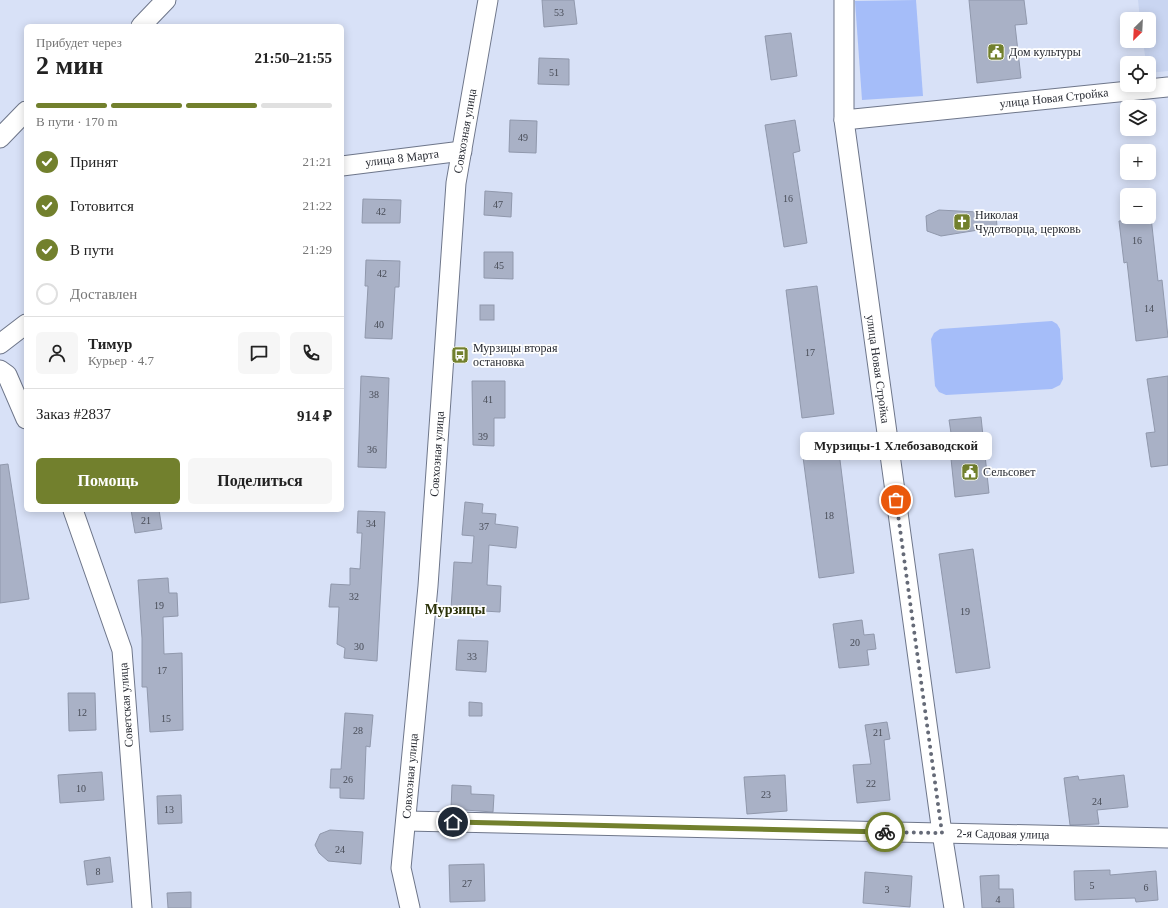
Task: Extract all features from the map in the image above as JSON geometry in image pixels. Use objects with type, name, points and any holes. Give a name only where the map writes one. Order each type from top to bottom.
[{"type":"street","points":[[143,24],[166,0]]},
{"type":"street","name":"Совхозная улица","points":[[410,908],[401,868],[428,586],[456,183],[488,0]]},
{"type":"street","name":"улица Новая Стройка","points":[[844,0],[844,120],[942,833],[954,908]]},
{"type":"street","name":"улица Новая Стройка","points":[[844,120],[1168,87]]},
{"type":"street","points":[[0,138],[24,113]]},
{"type":"street","name":"улица 8 Марта","points":[[344,166],[462,151]]},
{"type":"street","points":[[0,344],[24,326]]},
{"type":"street","points":[[0,370],[7,375],[24,414]]},
{"type":"street","name":"Советская улица","points":[[74,512],[122,650],[142,908]]},
{"type":"street","name":"2-я Садовая улица","points":[[406,821],[1168,838]]},
{"type":"shaded area","points":[[916,0],[923,96],[862,100],[855,1]]},
{"type":"shaded area","points":[[1138,0],[1168,0],[1168,71],[1156,72],[1156,56],[1145,56],[1144,48],[1156,48],[1156,12],[1139,12]]},
{"type":"shaded area","points":[[1052,321],[1057,324],[1060,329],[1063,379],[1060,385],[1052,389],[946,395],[939,392],[935,386],[931,339],[934,333],[940,329]]},
{"type":"building","points":[[542,0],[574,0],[577,24],[544,27]]},
{"type":"building","name":"Дом культуры","points":[[969,0],[1024,0],[1027,24],[1015,25],[1021,78],[977,83]]},
{"type":"building","points":[[791,33],[797,76],[771,80],[765,36]]},
{"type":"building","points":[[539,58],[569,59],[569,85],[538,84]]},
{"type":"building","points":[[510,120],[537,121],[536,153],[509,152]]},
{"type":"building","points":[[795,120],[800,151],[793,153],[807,243],[784,247],[765,125]]},
{"type":"building","points":[[485,191],[512,193],[511,217],[484,215]]},
{"type":"building","points":[[363,199],[401,200],[400,223],[362,223]]},
{"type":"building","name":"Николая Чудотворца, церковь","points":[[939,210],[996,213],[997,227],[941,236],[927,231],[926,216]]},
{"type":"building","points":[[1119,221],[1120,224],[1152,224],[1158,281],[1162,280],[1168,337],[1136,341],[1127,262],[1124,263]]},
{"type":"building","points":[[484,252],[513,252],[513,279],[484,278]]},
{"type":"building","points":[[366,260],[400,261],[399,287],[395,287],[392,339],[365,338],[368,286],[365,286]]},
{"type":"building","points":[[817,286],[834,414],[802,418],[786,290]]},
{"type":"building","points":[[480,305],[494,305],[494,320],[480,320]]},
{"type":"building","points":[[361,376],[389,378],[386,468],[358,467]]},
{"type":"building","points":[[1168,376],[1168,465],[1151,467],[1146,433],[1155,432],[1147,379]]},
{"type":"building","points":[[472,381],[505,381],[505,418],[494,418],[494,446],[473,445]]},
{"type":"building","name":"Сельсовет","points":[[981,417],[989,493],[955,497],[950,449],[940,450],[939,434],[951,433],[949,420]]},
{"type":"building","points":[[839,452],[854,573],[819,578],[803,457]]},
{"type":"building","points":[[8,464],[29,599],[0,603],[0,465]]},
{"type":"building","points":[[465,502],[483,504],[482,513],[496,514],[495,524],[518,527],[516,548],[489,545],[487,585],[501,586],[500,612],[451,609],[454,562],[472,563],[474,536],[462,535]]},
{"type":"building","points":[[358,511],[385,512],[377,661],[344,658],[345,648],[337,644],[339,607],[329,607],[331,584],[350,585],[350,568],[360,569],[362,533],[357,533]]},
{"type":"building","points":[[131,512],[159,512],[162,529],[135,533]]},
{"type":"building","points":[[973,549],[990,668],[956,673],[939,554]]},
{"type":"building","points":[[168,578],[169,593],[177,593],[178,616],[163,617],[164,654],[182,653],[183,730],[150,732],[147,687],[142,687],[142,638],[138,580]]},
{"type":"building","points":[[862,620],[864,635],[874,634],[876,649],[867,650],[869,665],[839,668],[833,624]]},
{"type":"building","points":[[458,640],[488,641],[486,672],[456,670]]},
{"type":"building","points":[[68,693],[95,693],[96,730],[69,731]]},
{"type":"building","points":[[469,702],[482,703],[482,716],[469,716]]},
{"type":"building","points":[[345,713],[373,715],[370,747],[366,746],[364,799],[340,798],[340,788],[330,788],[331,769],[341,769]]},
{"type":"building","points":[[887,722],[890,739],[884,740],[890,800],[857,803],[853,765],[871,764],[865,725]]},
{"type":"building","points":[[102,772],[104,800],[60,803],[58,775]]},
{"type":"building","points":[[785,775],[787,811],[747,814],[744,777]]},
{"type":"building","points":[[1124,775],[1128,807],[1097,810],[1099,824],[1070,825],[1064,778],[1078,776],[1079,780]]},
{"type":"building","points":[[452,785],[471,786],[471,794],[494,795],[493,812],[451,809]]},
{"type":"building","points":[[181,795],[182,823],[158,824],[157,796]]},
{"type":"building","points":[[330,830],[363,832],[361,864],[328,861],[319,853],[315,845],[320,834]]},
{"type":"building","points":[[110,857],[113,882],[87,885],[84,861]]},
{"type":"building","points":[[484,864],[485,901],[450,902],[449,865]]},
{"type":"building","points":[[1110,870],[1110,875],[1156,871],[1158,900],[1136,902],[1135,898],[1075,900],[1074,871]]},
{"type":"building","points":[[865,872],[912,876],[910,907],[863,903]]},
{"type":"building","points":[[999,875],[999,889],[1013,889],[1014,908],[982,908],[980,876]]},
{"type":"building","points":[[191,892],[191,908],[168,908],[167,893]]},
{"type":"way so far","points":[[885,832],[942,833],[896,500]]},
{"type":"place","name":"Дом культуры","points":[[996,52]]},
{"type":"place","name":"Николая Чудотворца, церковь","points":[[962,222]]},
{"type":"place","name":"Мурзицы вторая остановка","points":[[460,355]]},
{"type":"place","name":"Сельсовет","points":[[970,472]]},
{"type":"place","name":"Мурзицы-1 Хлебозаводской","points":[[896,500]]},
{"type":"district","name":"Мурзицы","points":[[455,609]]},
{"type":"route","points":[[453,822],[885,832]]}]
